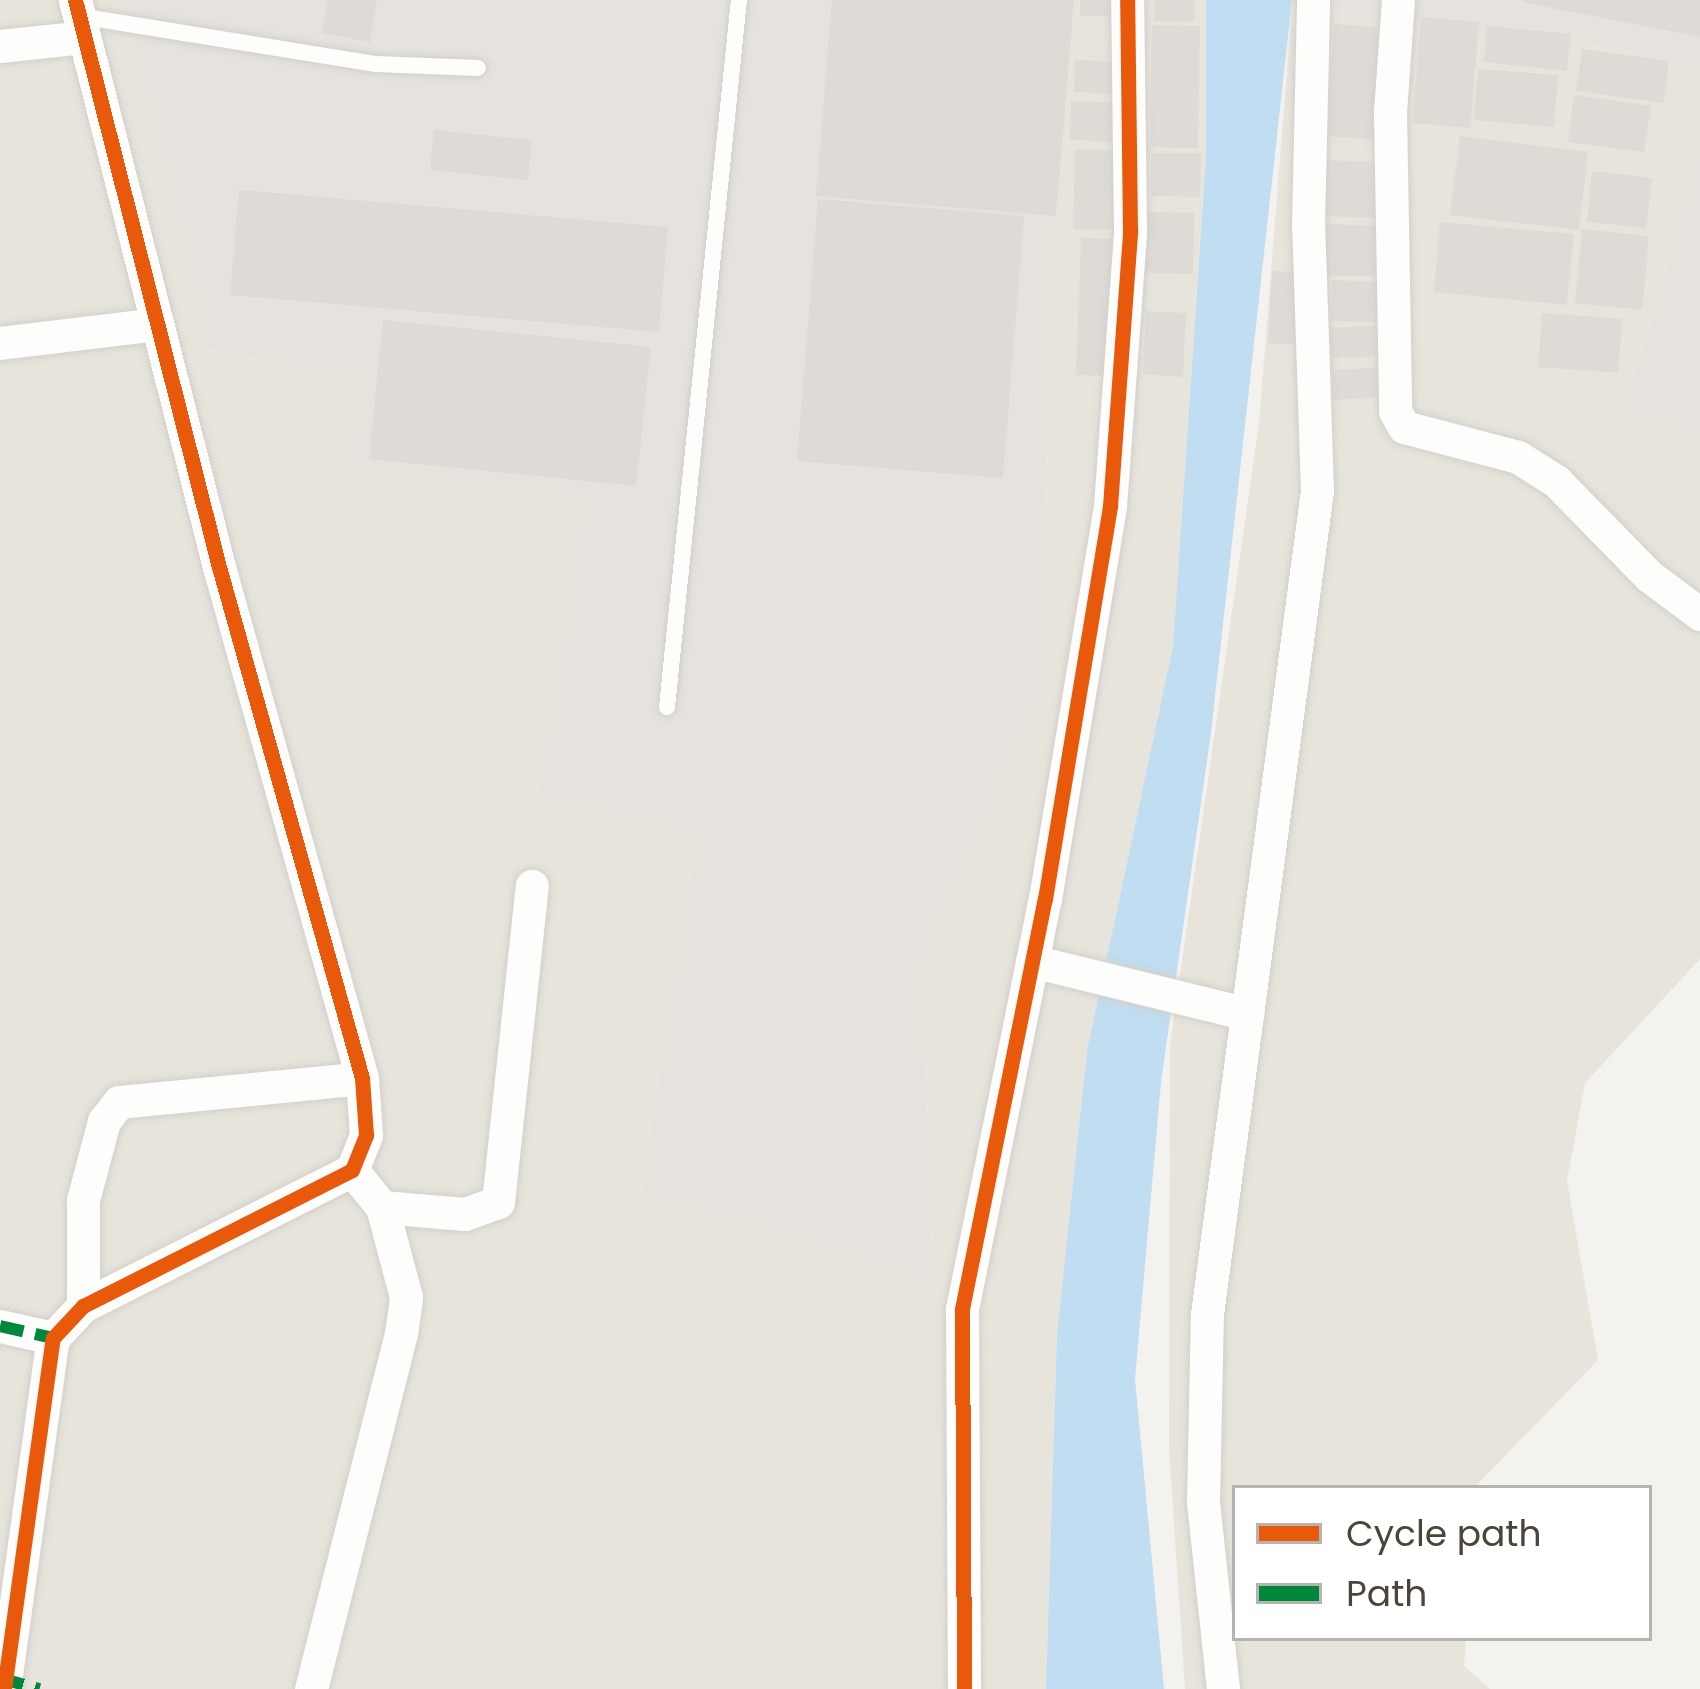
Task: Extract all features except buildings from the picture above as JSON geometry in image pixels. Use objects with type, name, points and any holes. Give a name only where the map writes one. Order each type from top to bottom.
[{"type":"street","points":[[964,1689],[962,1310],[1032,962],[1116,445],[1130,231],[1127,0]]},
{"type":"street","points":[[1222,1689],[1204,1502],[1207,1314],[1317,490],[1308,226],[1313,0]]},
{"type":"street","points":[[1398,0],[1390,110],[1395,411],[1403,427],[1518,457],[1556,481],[1635,563],[1700,614]]},
{"type":"street","points":[[0,46],[79,18],[362,1078],[366,1135],[352,1169],[82,1306],[53,1338],[3,1682],[39,1689]]},
{"type":"street","points":[[0,343],[157,324]]},
{"type":"street","points":[[382,1207],[465,1214],[498,1202],[532,886]]},
{"type":"street","points":[[1032,962],[1188,995],[1249,1014]]},
{"type":"street","points":[[82,1306],[83,1200],[104,1121],[119,1102],[362,1078]]},
{"type":"street","points":[[311,1689],[401,1334],[406,1297],[382,1207],[352,1169]]},
{"type":"street","points":[[0,1325],[53,1338]]},
{"type":"lane","points":[[667,707],[739,0]]},
{"type":"lane","points":[[79,18],[376,64],[478,68]]},
{"type":"shaded area","points":[[0,0],[124,0],[208,349],[372,382],[344,463],[585,497],[536,797],[696,838],[640,1191],[933,1283],[923,963],[1041,691],[1060,0],[1206,0],[1206,156],[1173,646],[1087,1051],[1057,1334],[1046,1689],[0,1689]]},
{"type":"shaded area","points":[[124,0],[1060,0],[1041,691],[923,963],[933,1284],[640,1192],[696,838],[536,798],[584,498],[343,463],[371,382],[208,349]]},
{"type":"shaded area","points":[[1292,0],[1700,0],[1700,74],[1620,49],[1292,8]]},
{"type":"shaded area","points":[[1292,8],[1620,49],[1700,74],[1700,151],[1624,407],[1700,439],[1700,959],[1585,1083],[1567,1181],[1598,1360],[1477,1485],[1232,1485],[1232,1641],[1466,1641],[1464,1666],[1490,1689],[1185,1689],[1169,1448],[1170,1045],[1259,423]]},
{"type":"shaded area","points":[[1700,151],[1700,439],[1624,408]]},
{"type":"water","points":[[1206,0],[1292,0],[1211,733],[1161,1082],[1135,1379],[1164,1689],[1046,1689],[1057,1334],[1087,1051],[1173,646],[1206,157]]},
{"type":"marked path","points":[[0,1326],[53,1338]]},
{"type":"marked path","points":[[0,1678],[39,1689]]},
{"type":"cycle path","points":[[4,1689],[53,1338],[83,1306],[352,1170],[366,1135],[362,1078],[219,567],[75,0]]},
{"type":"cycle path","points":[[964,1689],[962,1309],[1045,899],[1110,506],[1130,231],[1127,0]]}]
